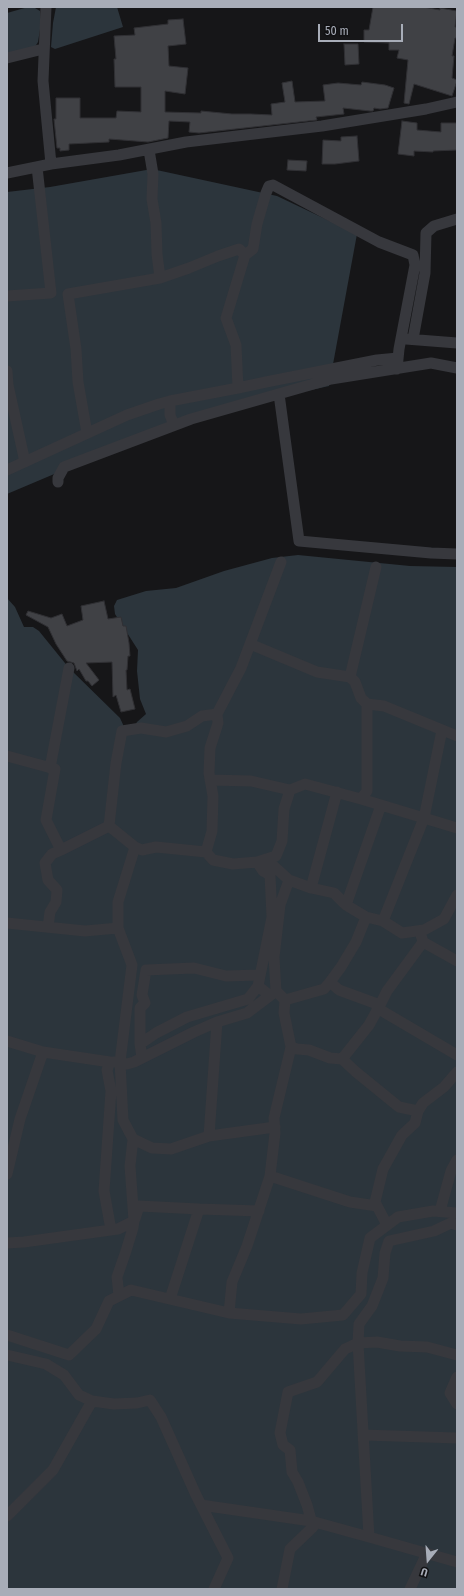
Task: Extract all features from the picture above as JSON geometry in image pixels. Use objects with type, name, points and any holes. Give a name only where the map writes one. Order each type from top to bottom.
[{"type":"street","points":[[46,7],[43,82],[51,164]]},
{"type":"street","points":[[7,58],[44,49]]},
{"type":"street","points":[[7,173],[51,164],[149,150],[186,142],[361,120],[457,102]]},
{"type":"street","points":[[149,150],[153,174],[152,198],[156,223],[157,254],[160,278]]},
{"type":"street","points":[[7,296],[51,294],[37,167]]},
{"type":"street","points":[[238,388],[236,345],[226,318],[245,254],[253,249],[257,224],[266,193],[269,186],[273,185],[379,242],[413,255],[415,265],[401,338],[398,363]]},
{"type":"street","points":[[413,339],[425,273],[426,232],[434,226],[457,219]]},
{"type":"street","points":[[87,433],[78,382],[76,349],[68,294],[160,278],[218,256],[239,250],[245,254]]},
{"type":"street","points":[[401,338],[457,343]]},
{"type":"street","points":[[7,470],[127,415],[170,402],[377,360],[398,363],[431,363],[457,368]]},
{"type":"street","points":[[58,482],[58,478],[64,467],[190,419],[331,379],[398,363]]},
{"type":"street","points":[[7,371],[8,385],[25,462]]},
{"type":"street","points":[[279,394],[299,541],[457,554]]},
{"type":"street","points":[[170,402],[170,415],[174,425]]},
{"type":"street","points":[[206,852],[212,831],[213,796],[208,773],[210,748],[218,723],[217,714],[241,668],[281,562]]},
{"type":"street","points":[[350,677],[376,567]]},
{"type":"street","points":[[250,644],[318,672],[350,677],[355,682],[361,698],[367,704],[384,706],[457,736]]},
{"type":"street","points":[[50,768],[69,668]]},
{"type":"street","points":[[361,799],[367,791],[367,704]]},
{"type":"street","points":[[110,826],[116,763],[122,731],[141,728],[166,732],[187,726],[202,716],[217,714]]},
{"type":"street","points":[[383,921],[424,818],[442,730]]},
{"type":"street","points":[[7,756],[55,769],[46,820],[61,850]]},
{"type":"street","points":[[210,780],[251,781],[290,790],[305,784],[337,792],[457,828]]},
{"type":"street","points":[[110,826],[135,847],[142,850],[156,846],[206,852],[213,860],[233,864],[261,860],[276,856],[282,841],[284,809],[290,790]]},
{"type":"street","points":[[310,888],[337,792]]},
{"type":"street","points":[[346,905],[381,805]]},
{"type":"street","points":[[48,927],[50,912],[56,902],[57,890],[48,880],[45,863],[52,854],[110,826]]},
{"type":"street","points":[[134,1221],[130,1166],[133,1139],[123,1120],[115,1062],[132,965],[118,928],[118,902],[135,847]]},
{"type":"street","points":[[261,860],[289,880],[310,888],[334,893],[346,905],[366,917],[383,921],[402,933],[422,936],[457,961]]},
{"type":"street","points":[[140,1044],[156,1033],[187,1017],[248,999],[258,981],[272,917],[270,874],[263,871],[261,860]]},
{"type":"street","points":[[7,1041],[43,1052],[127,1064],[217,1022],[247,1013],[272,993],[274,957],[280,905],[289,880]]},
{"type":"street","points":[[342,1059],[368,1025],[386,991],[422,936],[444,919],[457,895]]},
{"type":"street","points":[[142,1058],[140,1044],[140,1008],[145,1003],[142,995],[146,970],[194,968],[226,976],[258,981],[272,993],[285,1000],[324,989],[341,967],[356,942],[366,917]]},
{"type":"street","points":[[7,923],[85,931],[118,928]]},
{"type":"street","points":[[330,982],[339,990],[379,1006],[457,1055]]},
{"type":"street","points":[[229,1313],[232,1282],[247,1246],[270,1176],[275,1127],[274,1118],[291,1047],[284,1014],[285,1000]]},
{"type":"street","points":[[209,1136],[217,1022]]},
{"type":"street","points":[[291,1047],[309,1050],[330,1058],[342,1059],[399,1107],[418,1111]]},
{"type":"street","points":[[7,1174],[20,1119],[43,1052]]},
{"type":"street","points":[[111,1230],[104,1191],[111,1091],[107,1070],[115,1062]]},
{"type":"street","points":[[388,1225],[375,1202],[383,1169],[402,1135],[415,1123],[422,1103],[444,1087],[457,1072]]},
{"type":"street","points":[[133,1139],[152,1148],[171,1149],[209,1136],[275,1127]]},
{"type":"street","points":[[440,1211],[451,1171],[457,1160]]},
{"type":"street","points":[[270,1176],[350,1202],[377,1206]]},
{"type":"street","points":[[119,1296],[117,1277],[139,1206],[258,1212]]},
{"type":"street","points":[[170,1299],[198,1209]]},
{"type":"street","points":[[7,1335],[70,1355],[96,1329],[109,1301],[132,1290],[229,1313],[301,1319],[343,1315],[361,1294],[362,1273],[370,1238],[398,1217],[433,1211],[457,1213]]},
{"type":"street","points":[[7,1243],[118,1229],[134,1221]]},
{"type":"street","points":[[369,1537],[358,1343],[359,1324],[372,1306],[383,1278],[384,1253],[389,1241],[434,1231],[451,1223],[457,1225]]},
{"type":"street","points":[[282,1589],[290,1549],[312,1527],[298,1482],[292,1472],[290,1450],[283,1445],[280,1433],[288,1392],[317,1382],[344,1349],[358,1343],[377,1342],[400,1346],[427,1347],[457,1355]]},
{"type":"street","points":[[7,1355],[46,1364],[64,1375],[80,1395],[92,1401],[114,1404],[137,1403],[150,1400],[161,1417],[228,1558],[214,1589]]},
{"type":"street","points":[[457,1377],[450,1393],[457,1404]]},
{"type":"street","points":[[7,1516],[53,1470],[92,1401]]},
{"type":"street","points":[[363,1435],[457,1438]]},
{"type":"street","points":[[202,1506],[311,1521],[457,1562]]},
{"type":"street","points":[[410,1589],[427,1553]]},
{"type":"shaded area","points":[[28,7],[35,8],[40,11],[41,23],[38,42],[33,50],[7,56],[7,13]]},
{"type":"shaded area","points":[[56,7],[117,7],[123,27],[55,49],[51,47]]},
{"type":"shaded area","points":[[152,169],[277,196],[357,234],[329,386],[280,397],[144,436],[7,494],[7,192],[50,187]]},
{"type":"shaded area","points":[[298,555],[410,566],[457,567],[457,1589],[7,1589],[7,598],[15,607],[24,627],[33,627],[39,631],[69,668],[120,718],[126,731],[132,730],[137,722],[146,714],[140,699],[137,671],[138,650],[115,614],[114,606],[117,600],[146,591],[176,588],[224,571],[272,558]]},
{"type":"building","points":[[373,7],[423,7],[457,11],[455,27],[457,27],[457,38],[455,38],[452,56],[454,56],[452,78],[457,81],[452,96],[414,84],[409,104],[404,103],[408,60],[397,58],[399,50],[389,50],[389,43],[364,42],[364,30],[369,30]]},
{"type":"building","points":[[183,19],[186,44],[168,46],[169,66],[188,68],[185,94],[165,91],[165,112],[201,113],[201,111],[232,114],[272,115],[271,104],[285,102],[282,83],[292,81],[295,102],[325,101],[323,85],[338,83],[361,85],[362,82],[385,85],[394,88],[388,108],[374,108],[373,111],[370,111],[343,108],[344,114],[316,117],[317,120],[199,133],[189,132],[190,122],[169,121],[168,138],[148,142],[109,139],[109,142],[69,144],[69,150],[60,151],[60,148],[57,148],[54,119],[56,119],[56,98],[80,98],[80,118],[116,118],[117,111],[141,112],[141,87],[115,87],[114,59],[116,59],[114,36],[135,35],[134,28],[168,24],[168,20]]},
{"type":"building","points":[[344,44],[358,44],[359,64],[345,65]]},
{"type":"building","points":[[402,121],[417,123],[417,130],[441,132],[441,123],[457,123],[457,150],[433,152],[414,151],[414,156],[398,154]]},
{"type":"building","points":[[357,136],[359,161],[322,164],[323,140],[341,141],[341,137]]},
{"type":"building","points":[[288,160],[307,161],[306,171],[287,170]]},
{"type":"building","points":[[104,601],[108,619],[121,617],[123,626],[126,626],[130,656],[128,656],[126,670],[127,690],[130,689],[135,709],[121,712],[116,695],[113,697],[112,662],[86,663],[99,680],[92,686],[88,681],[86,681],[79,669],[77,671],[74,663],[67,661],[56,644],[48,627],[26,615],[28,611],[51,618],[62,614],[67,626],[83,620],[81,606]]}]
